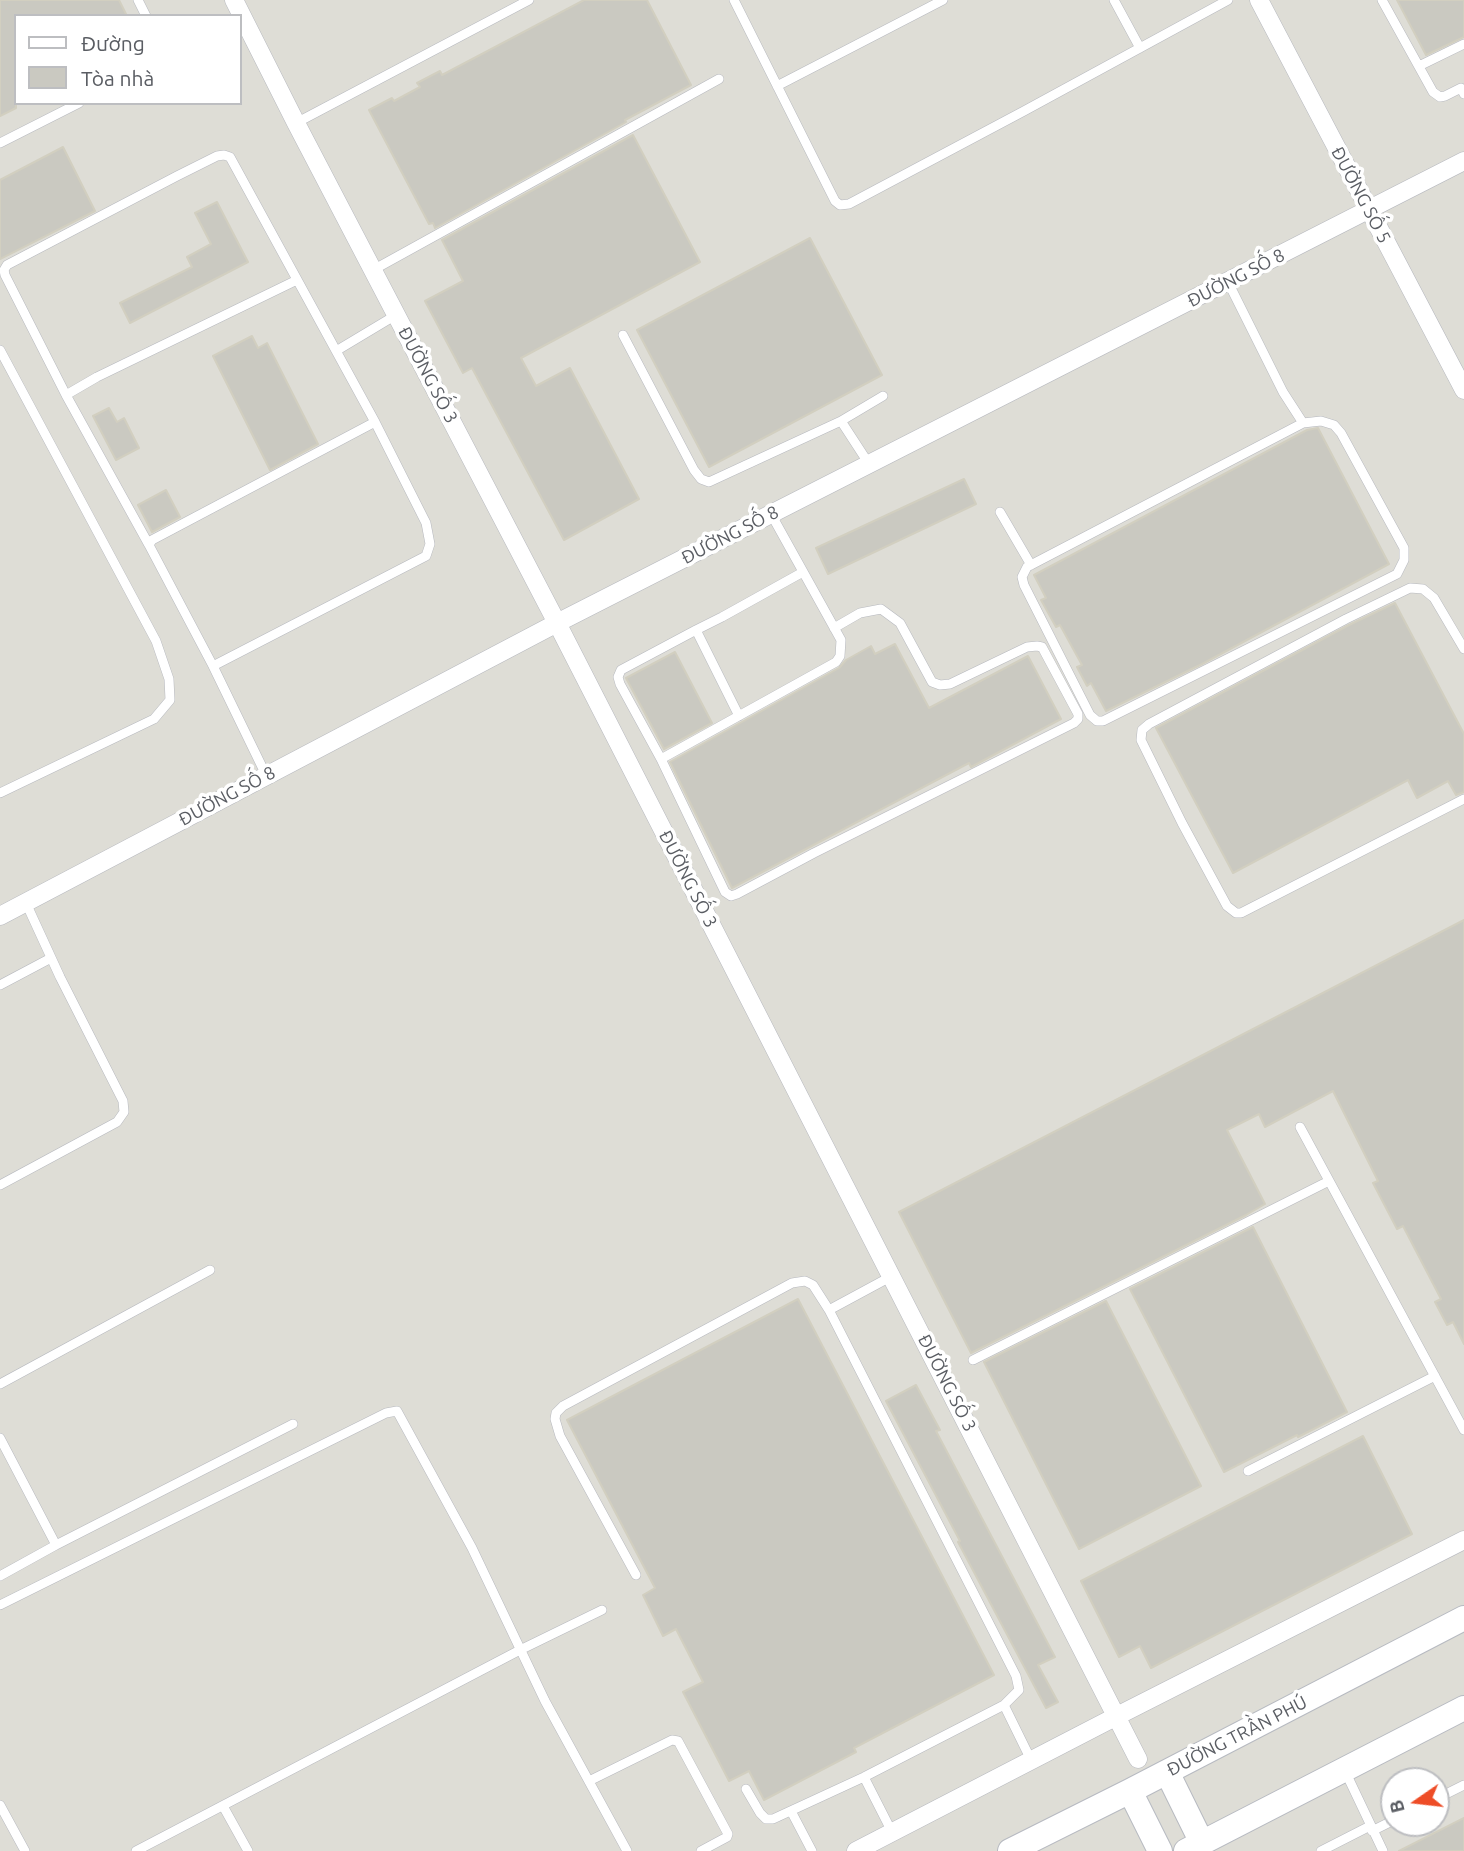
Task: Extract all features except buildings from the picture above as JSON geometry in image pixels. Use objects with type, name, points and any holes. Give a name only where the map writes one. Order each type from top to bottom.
[{"type":"main road","name":"ĐƯỜNG TRẦN PHÚ","points":[[1010,1851],[1464,1618]]},
{"type":"main road","points":[[1167,1772],[1198,1848],[1464,1708]]},
{"type":"main road","points":[[1130,1791],[1160,1851]]},
{"type":"street","name":"ĐƯỜNG SỐ 5","points":[[1259,0],[1464,390]]},
{"type":"street","name":"ĐƯỜNG SỐ 3","points":[[242,16],[557,623],[1138,1759]]},
{"type":"street","name":"ĐƯỜNG SỐ 8","points":[[0,916],[557,623],[1464,161]]},
{"type":"street","points":[[856,1851],[1464,1540]]},
{"type":"street","points":[[1130,1791],[1138,1759],[1167,1772]]},
{"type":"lane","points":[[296,123],[529,0]]},
{"type":"lane","points":[[734,0],[835,201],[840,205],[849,204],[1228,0]]},
{"type":"lane","points":[[777,86],[943,0]]},
{"type":"lane","points":[[1114,0],[1140,48]]},
{"type":"lane","points":[[1382,0],[1433,92],[1440,97],[1463,90]]},
{"type":"lane","points":[[1419,66],[1464,44]]},
{"type":"lane","points":[[373,270],[719,79]]},
{"type":"lane","points":[[0,143],[75,105]]},
{"type":"lane","points":[[213,666],[426,556],[430,544],[426,523],[375,422],[230,157],[224,155],[177,176],[7,265],[4,270],[66,395],[213,666],[266,775]]},
{"type":"lane","points":[[66,395],[97,377],[297,280]]},
{"type":"lane","points":[[1228,282],[1283,391],[1303,423]]},
{"type":"lane","points":[[336,351],[396,315]]},
{"type":"lane","points":[[623,335],[694,470],[701,479],[709,482],[841,421],[883,396]]},
{"type":"lane","points":[[0,351],[156,641],[169,679],[170,700],[154,719],[0,793]]},
{"type":"lane","points":[[841,421],[869,464]]},
{"type":"lane","points":[[1321,421],[1334,425],[1341,433],[1404,548],[1404,560],[1397,574],[1103,721],[1097,721],[1090,715],[1024,585],[1022,577],[1027,566],[1303,423],[1321,421]]},
{"type":"lane","points":[[149,545],[152,540],[375,422]]},
{"type":"lane","points":[[1000,512],[1031,565]]},
{"type":"lane","points":[[661,758],[836,662],[840,656],[841,640],[771,514]]},
{"type":"lane","points":[[803,572],[621,670],[618,677],[661,758],[725,892],[731,896],[1078,719],[1078,714],[1042,647],[1027,647],[950,684],[940,685],[932,682],[900,623],[881,609],[860,613],[835,628]]},
{"type":"lane","points":[[1464,649],[1434,598],[1423,589],[1410,588],[1149,724],[1142,730],[1141,740],[1227,906],[1236,913],[1241,913],[1464,799]]},
{"type":"lane","points":[[696,630],[739,716]]},
{"type":"lane","points":[[0,1185],[117,1122],[124,1112],[123,1101],[26,902]]},
{"type":"lane","points":[[0,985],[51,958]]},
{"type":"lane","points":[[1300,1127],[1464,1430]]},
{"type":"lane","points":[[973,1360],[1329,1181]]},
{"type":"lane","points":[[0,1384],[209,1270]]},
{"type":"lane","points":[[829,1310],[892,1276]]},
{"type":"lane","points":[[636,1576],[560,1436],[556,1413],[563,1406],[792,1283],[806,1280],[813,1285],[829,1310],[1016,1676],[1019,1690],[1004,1705],[864,1777],[773,1819],[766,1819],[760,1813],[746,1789]]},
{"type":"lane","points":[[1248,1471],[1435,1377]]},
{"type":"lane","points":[[0,1605],[373,1419],[397,1411],[472,1548],[545,1701],[627,1851]]},
{"type":"lane","points":[[0,1576],[293,1424]]},
{"type":"lane","points":[[0,1438],[56,1545]]},
{"type":"lane","points":[[136,1851],[520,1650],[602,1610]]},
{"type":"lane","points":[[1004,1705],[1031,1760]]},
{"type":"lane","points":[[589,1781],[672,1741],[678,1741],[728,1834],[701,1851]]},
{"type":"lane","points":[[1344,1770],[1383,1851]]},
{"type":"lane","points":[[864,1777],[892,1832]]},
{"type":"lane","points":[[0,1805],[26,1851]]},
{"type":"lane","points":[[223,1806],[248,1851]]},
{"type":"lane","points":[[791,1811],[812,1851]]},
{"type":"lane","points":[[1321,1851],[1380,1825]]},
{"type":"shaded area","points":[[0,0],[1464,0],[1464,1851],[0,1851]]}]
